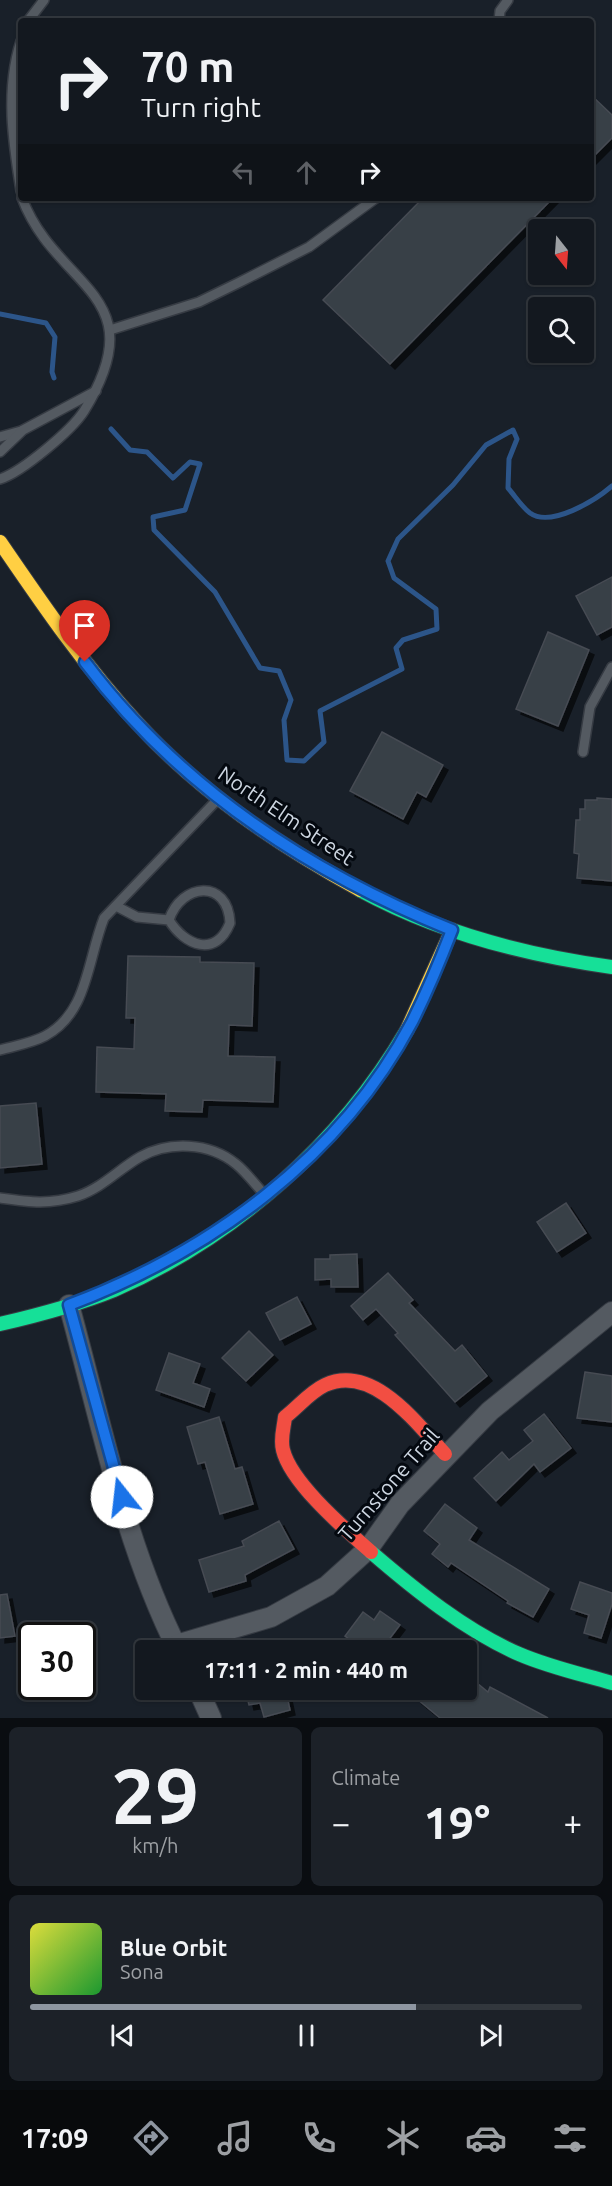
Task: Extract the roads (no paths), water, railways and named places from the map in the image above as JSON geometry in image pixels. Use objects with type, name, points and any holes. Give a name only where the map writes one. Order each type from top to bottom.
[{"type":"street","name":"North Elm Street","points":[[0,542],[95,676],[162,749],[218,799],[319,867],[397,908],[452,930],[552,958],[612,968]]},
{"type":"street","points":[[0,1324],[69,1305],[151,1271],[194,1247],[266,1196],[321,1145],[361,1098],[389,1060],[430,985],[452,930]]},
{"type":"street","points":[[69,1305],[140,1561],[155,1604],[173,1640]]},
{"type":"street","name":"Turnstone Trail","points":[[199,1640],[271,1617],[327,1586],[368,1549],[400,1504],[490,1411],[612,1311]]},
{"type":"street","points":[[446,1454],[378,1388],[352,1379],[326,1384],[285,1417],[282,1451],[298,1478],[324,1509],[368,1549],[451,1614],[506,1648],[612,1683]]},
{"type":"street","points":[[203,1700],[211,1718]]},
{"type":"lane","points":[[30,18],[44,0]]},
{"type":"lane","points":[[499,18],[500,11],[508,0]]},
{"type":"lane","points":[[18,51],[11,125],[18,171]]},
{"type":"lane","points":[[0,479],[39,454],[77,422],[105,373],[110,351],[110,330],[94,292],[43,238],[24,201]]},
{"type":"lane","points":[[110,330],[199,302],[240,282],[309,247],[372,201]]},
{"type":"lane","points":[[0,437],[23,430],[96,391]]},
{"type":"lane","points":[[0,452],[23,430]]},
{"type":"lane","points":[[583,752],[590,707],[612,667]]},
{"type":"lane","points":[[0,1050],[44,1037],[66,1022],[78,1005],[94,943],[104,918],[218,799]]},
{"type":"lane","points":[[116,906],[137,917],[169,920],[178,933],[198,945],[210,944],[220,939],[230,923],[226,903],[219,895],[200,891],[189,894],[177,903],[169,920]]},
{"type":"lane","points":[[0,1198],[41,1204],[79,1196],[109,1180],[141,1156],[177,1144],[212,1150],[236,1163],[266,1196]]},
{"type":"waterway","points":[[0,314],[46,323],[55,337],[52,372],[54,378]]},
{"type":"waterway","points":[[111,429],[130,450],[147,452],[173,478],[190,462],[200,464],[185,510],[153,517],[154,530],[215,592],[260,668],[279,671],[291,700],[284,720],[287,760],[304,761],[324,742],[320,711],[402,669],[396,648],[403,640],[437,629],[436,609],[394,578],[388,561],[398,539],[453,485],[486,445],[513,430],[517,439],[509,459],[508,488],[527,511],[539,517],[561,515],[585,505],[612,486]]}]
